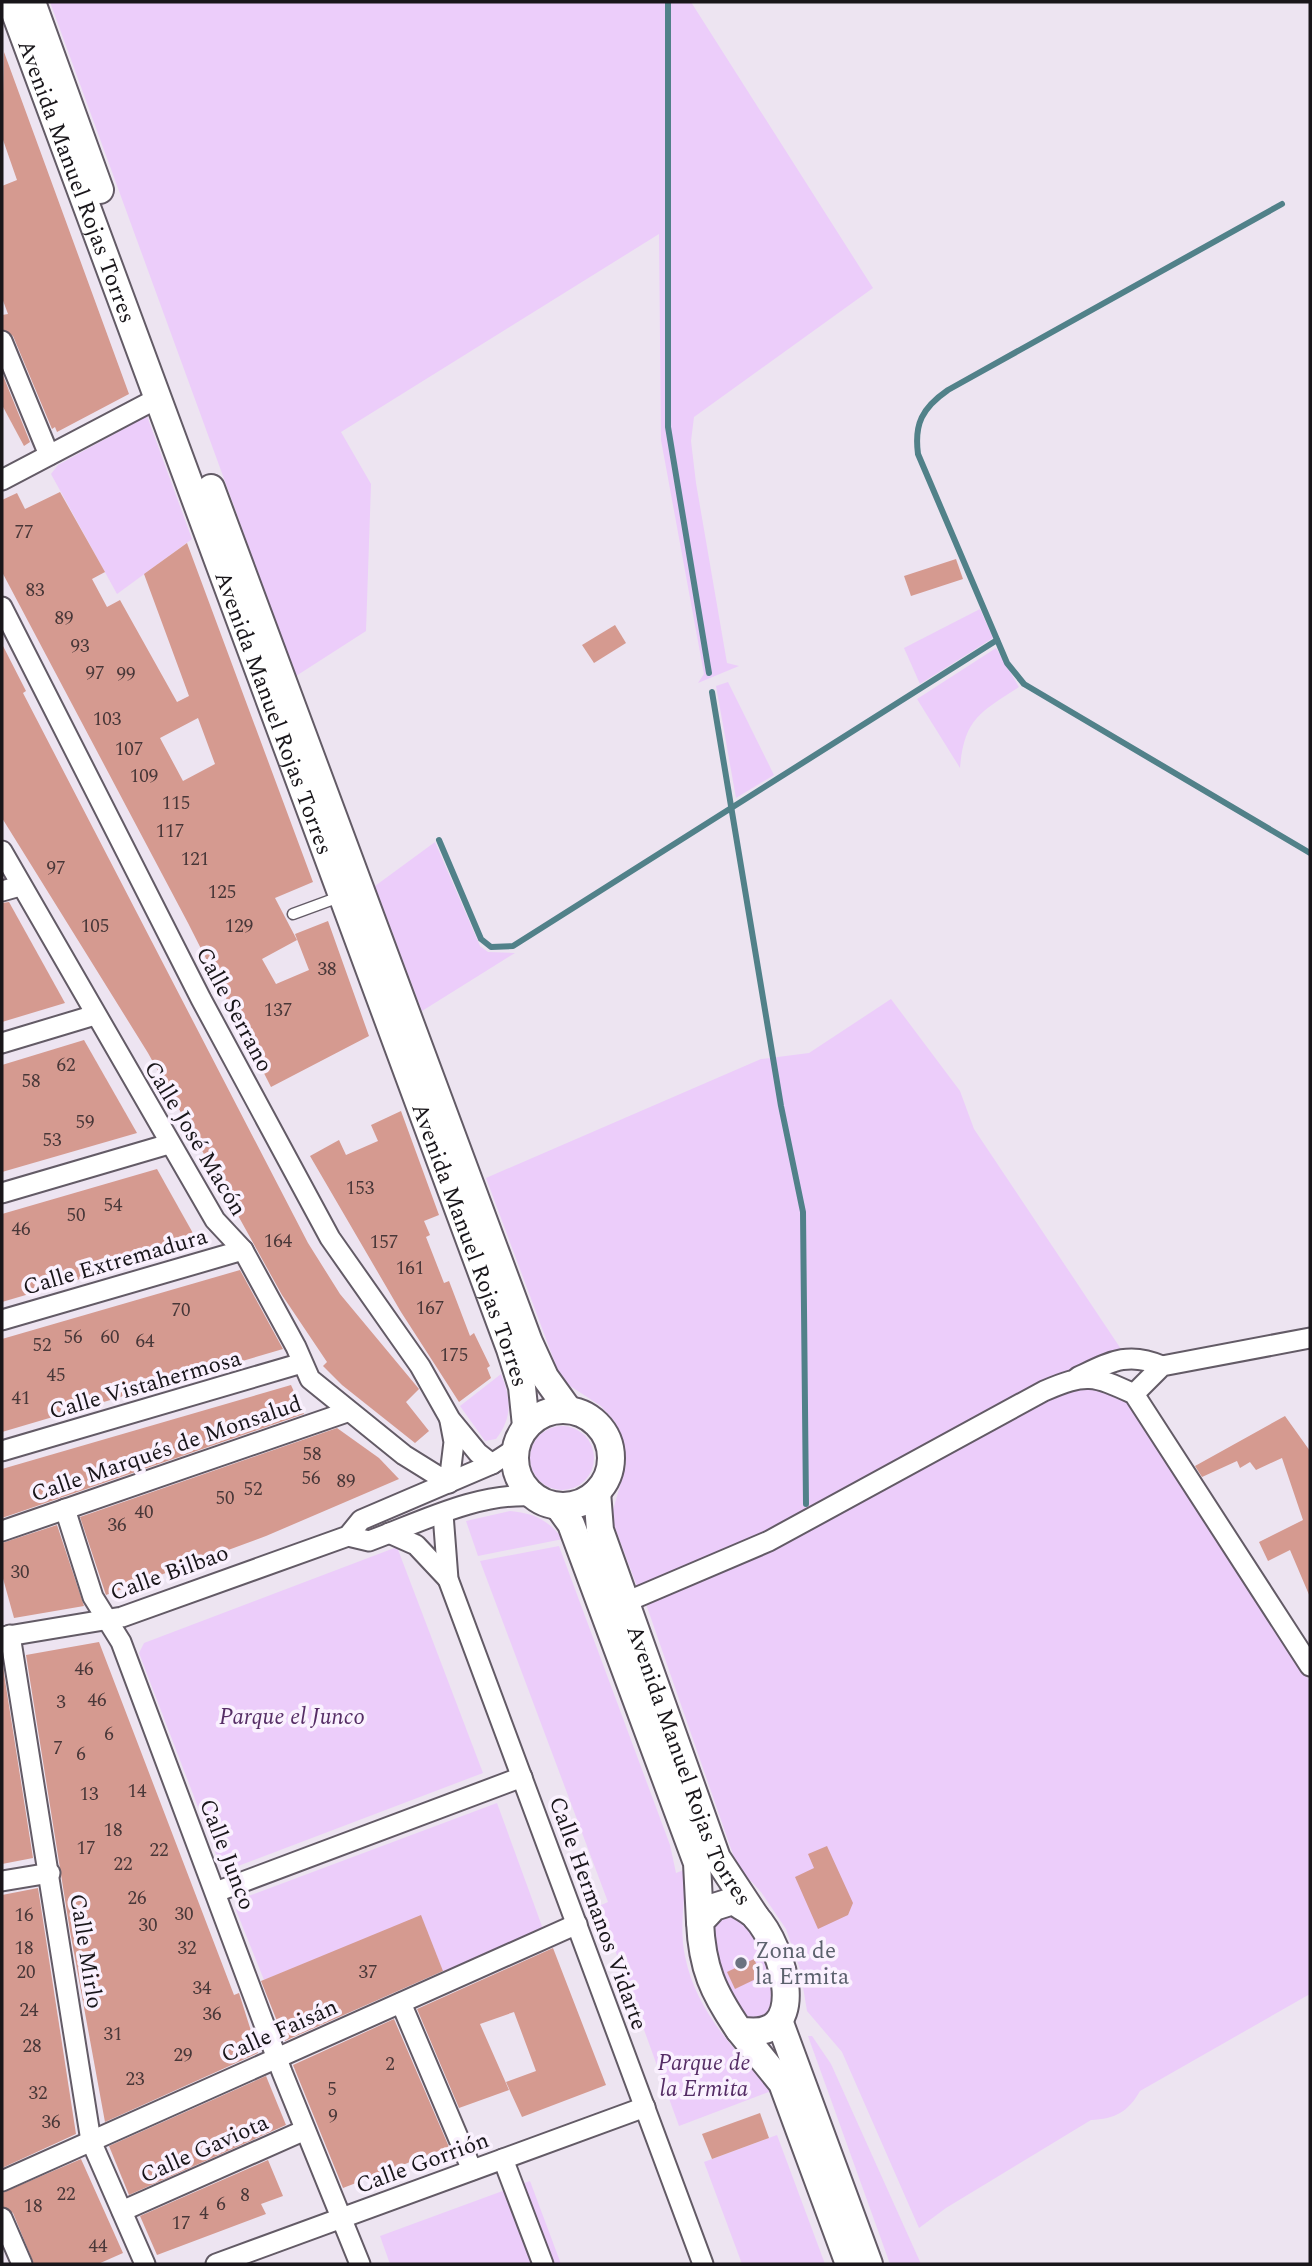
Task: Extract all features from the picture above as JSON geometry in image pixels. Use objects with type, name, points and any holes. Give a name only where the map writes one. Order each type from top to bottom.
[{"type":"main road","name":"Avenida Manuel Rojas Torres","points":[[12,2],[510,1349],[522,1387],[520,1438]]},
{"type":"main road","name":"Avenida Manuel Rojas Torres","points":[[32,2],[164,366],[528,1342],[545,1377],[568,1409]]},
{"type":"main road","points":[[568,1409],[596,1422],[610,1449],[608,1472],[597,1492],[572,1505],[546,1501],[518,1475],[520,1438],[537,1416],[568,1409]]},
{"type":"main road","name":"Avenida Manuel Rojas Torres","points":[[597,1492],[600,1530],[717,1858],[756,1916],[775,1952],[787,1997],[780,2023]]},
{"type":"main road","name":"Avenida Manuel Rojas Torres","points":[[546,1501],[571,1524],[697,1863],[705,1967],[717,1997],[739,2030]]},
{"type":"main road","points":[[700,1922],[714,1907],[733,1901],[756,1916]]},
{"type":"main road","points":[[739,2030],[756,2033],[773,2029],[780,2023],[869,2264]]},
{"type":"main road","points":[[739,2030],[782,2083],[849,2264]]},
{"type":"street","points":[[2,341],[50,455]]},
{"type":"street","points":[[2,480],[158,398]]},
{"type":"street","name":"Calle Serrano","points":[[2,607],[201,999],[330,1238],[419,1366],[450,1419],[478,1453],[492,1464]]},
{"type":"street","name":"Calle José Macón","points":[[2,850],[11,889],[95,1015],[215,1220],[243,1250],[310,1379],[347,1412],[404,1455],[449,1483]]},
{"type":"street","points":[[2,1043],[95,1015]]},
{"type":"street","points":[[2,1193],[169,1144]]},
{"type":"street","name":"Calle Extremadura","points":[[2,1320],[243,1250]]},
{"type":"street","points":[[1134,1394],[1162,1366],[1310,1338]]},
{"type":"street","points":[[625,1602],[769,1541],[1044,1391],[1112,1361],[1142,1357],[1162,1366]]},
{"type":"street","name":"Calle Vistahermosa","points":[[2,1451],[302,1363]]},
{"type":"street","points":[[1076,1378],[1105,1381],[1134,1394],[1310,1666]]},
{"type":"street","name":"Calle Marqués de Monsalud","points":[[2,1531],[347,1412]]},
{"type":"street","name":"Calle Serrano","points":[[449,1483],[454,1442],[450,1419]]},
{"type":"street","name":"Calle Bilbao","points":[[4,1634],[108,1620],[348,1535],[361,1520],[492,1464],[520,1438]]},
{"type":"street","points":[[404,1455],[415,1472],[418,1495]]},
{"type":"street","name":"Calle Bilbao","points":[[348,1535],[369,1541],[435,1517],[517,1494],[546,1501]]},
{"type":"street","name":"Calle Hermanos Vidarte","points":[[418,1495],[435,1517],[448,1579],[704,2264]]},
{"type":"street","name":"Calle Junco","points":[[65,1509],[93,1597],[121,1642],[339,2219],[360,2264]]},
{"type":"street","name":"Calle Hermanos Vidarte","points":[[389,1533],[416,1545],[448,1579]]},
{"type":"street","name":"Calle Mirlo","points":[[4,1634],[50,1873],[92,2141],[145,2264]]},
{"type":"street","points":[[216,1892],[522,1777]]},
{"type":"street","points":[[2,1881],[50,1873]]},
{"type":"street","name":"Calle Faisán","points":[[2,2181],[577,1924]]},
{"type":"street","points":[[401,2003],[472,2170]]},
{"type":"street","name":"Calle Gorrión","points":[[216,2264],[645,2106]]},
{"type":"street","name":"Calle Gaviota","points":[[122,2211],[305,2130]]},
{"type":"street","points":[[503,2159],[542,2264]]},
{"type":"street","points":[[2,2218],[22,2264]]},
{"type":"lane","points":[[293,914],[343,896]]},
{"type":"green space","points":[[50,2],[691,2],[873,288],[694,417],[691,441],[696,483],[727,663],[739,666],[698,683],[704,674],[661,440],[659,234],[341,432],[371,484],[366,631],[296,676]]},
{"type":"green space","points":[[147,416],[192,539],[117,594],[51,474],[58,465]]},
{"type":"green space","points":[[980,609],[993,638],[920,684],[904,648]]},
{"type":"green space","points":[[996,648],[1019,687],[976,718],[965,738],[960,768],[917,699]]},
{"type":"green space","points":[[728,682],[774,775],[736,798],[716,686]]},
{"type":"green space","points":[[435,842],[480,946],[488,952],[515,953],[422,1011],[375,886]]},
{"type":"green space","points":[[891,999],[960,1091],[974,1129],[1121,1349],[1061,1374],[764,1535],[638,1589],[611,1517],[626,1465],[624,1443],[615,1422],[601,1406],[570,1386],[558,1371],[486,1178],[761,1059],[809,1053]]},
{"type":"green space","points":[[501,1374],[507,1391],[508,1415],[496,1439],[485,1441],[460,1406]]},
{"type":"green space","points":[[1086,1386],[1116,1395],[1140,1415],[1310,1682],[1310,1994],[1140,2091],[1120,2113],[1091,2120],[946,2208],[919,2228],[842,2052],[807,2011],[800,1969],[786,1929],[761,1892],[737,1866],[646,1604],[773,1551],[1065,1392]]},
{"type":"green space","points":[[556,1426],[568,1426],[585,1435],[592,1446],[592,1470],[585,1481],[568,1490],[556,1490],[544,1485],[535,1476],[530,1464],[530,1452],[535,1440],[544,1431]]},
{"type":"green space","points":[[510,1511],[540,1519],[563,1539],[478,1556],[466,1521]]},
{"type":"green space","name":"Parque de la Ermita","points":[[559,1546],[670,1845],[676,1873],[686,1869],[682,1935],[690,1975],[719,2029],[745,2061],[774,2090],[679,2126],[599,1906],[608,1902],[480,1561]]},
{"type":"green space","name":"Parque el Junco","points":[[397,1547],[483,1773],[230,1869],[219,1862],[139,1653],[144,1643]]},
{"type":"green space","points":[[497,1803],[543,1929],[443,1972],[421,1916],[264,1980],[236,1910],[243,1898]]},
{"type":"green space","points":[[729,1914],[741,1920],[752,1931],[767,1959],[772,1991],[766,2018],[748,2018],[735,2006],[720,1979],[712,1928],[716,1920]]},
{"type":"green space","points":[[808,2036],[812,2036],[831,2064],[921,2264],[890,2264]]},
{"type":"green space","points":[[777,2135],[825,2264],[742,2264],[704,2162]]},
{"type":"green space","points":[[530,2181],[561,2264],[390,2264],[380,2236]]},
{"type":"building","points":[[4,52],[129,394],[57,432],[55,427],[52,429],[13,336],[2,329],[2,315],[8,314],[2,298],[2,186],[17,180],[2,137]]},
{"type":"building","points":[[2,373],[30,442],[24,446],[2,405]]},
{"type":"building","points":[[60,492],[105,572],[92,579],[107,607],[120,600],[177,702],[189,696],[144,574],[187,543],[313,882],[275,898],[297,940],[262,959],[276,984],[309,970],[295,934],[328,921],[369,1036],[271,1087],[188,923],[2,572],[2,500],[17,493],[25,509]],"holes":[[[198,718],[215,764],[183,781],[160,738]]]},
{"type":"building","points":[[956,559],[963,579],[911,596],[904,576]]},
{"type":"building","points":[[615,625],[626,643],[594,663],[582,645]]},
{"type":"building","points":[[2,644],[26,691],[23,693],[308,1243],[340,1294],[419,1389],[406,1402],[429,1431],[415,1443],[342,1385],[323,1366],[327,1362],[282,1295],[148,1053],[2,818]]},
{"type":"building","points":[[9,902],[65,1003],[2,1022],[2,903]]},
{"type":"building","points":[[84,1040],[137,1133],[2,1172],[2,1065]]},
{"type":"building","points":[[401,1111],[439,1215],[424,1221],[430,1235],[426,1237],[444,1283],[449,1281],[470,1336],[474,1333],[490,1366],[487,1368],[491,1378],[459,1402],[401,1312],[310,1156],[339,1140],[346,1155],[378,1141],[371,1125]]},
{"type":"building","points":[[157,1169],[199,1244],[2,1302],[2,1214]]},
{"type":"building","points":[[240,1270],[283,1349],[2,1432],[2,1339]]},
{"type":"building","points":[[291,1385],[304,1414],[2,1518],[2,1469]]},
{"type":"building","points":[[1285,1416],[1310,1451],[1310,1597],[1290,1550],[1268,1561],[1259,1542],[1303,1520],[1282,1458],[1256,1470],[1250,1462],[1240,1468],[1237,1461],[1202,1477],[1195,1466]]},
{"type":"building","points":[[337,1428],[379,1458],[399,1479],[266,1536],[106,1595],[80,1517]]},
{"type":"building","points":[[57,1525],[84,1606],[14,1618],[2,1575],[2,1543]]},
{"type":"building","points":[[99,1642],[234,1995],[239,1993],[258,2053],[105,2122],[70,1931],[26,1655]]},
{"type":"building","points":[[2,1661],[33,1858],[2,1864]]},
{"type":"building","points":[[827,1846],[853,1903],[848,1915],[818,1929],[795,1877],[814,1868],[808,1854]]},
{"type":"building","points":[[38,1888],[76,2134],[2,2168],[2,1895]]},
{"type":"building","points":[[421,1915],[443,1971],[285,2041],[261,1981]]},
{"type":"building","points":[[553,1948],[606,2085],[522,2117],[506,2082],[536,2071],[514,2012],[480,2024],[509,2090],[459,2108],[417,2009]]},
{"type":"building","points":[[754,1959],[762,1976],[735,1989],[727,1972]]},
{"type":"building","points":[[394,2019],[449,2147],[343,2188],[293,2065]]},
{"type":"building","points":[[266,2076],[286,2125],[129,2195],[109,2146]]},
{"type":"building","points":[[760,2113],[769,2138],[712,2159],[702,2134]]},
{"type":"building","points":[[81,2159],[123,2253],[98,2264],[34,2264],[13,2213],[2,2206],[2,2193]]},
{"type":"building","points":[[268,2160],[283,2196],[261,2204],[266,2214],[157,2255],[140,2216]]},
{"type":"waterway","points":[[668,2],[668,427],[709,673]]},
{"type":"waterway","points":[[1282,204],[948,390],[926,410],[919,425],[917,443],[918,454],[1007,663],[1024,684],[1310,853]]},
{"type":"waterway","points":[[439,840],[481,939],[491,947],[513,946],[997,640]]},
{"type":"waterway","points":[[712,692],[781,1106],[803,1212],[806,1504]]},
{"type":"place","name":"Zona de la Ermita","points":[[741,1963]]}]
